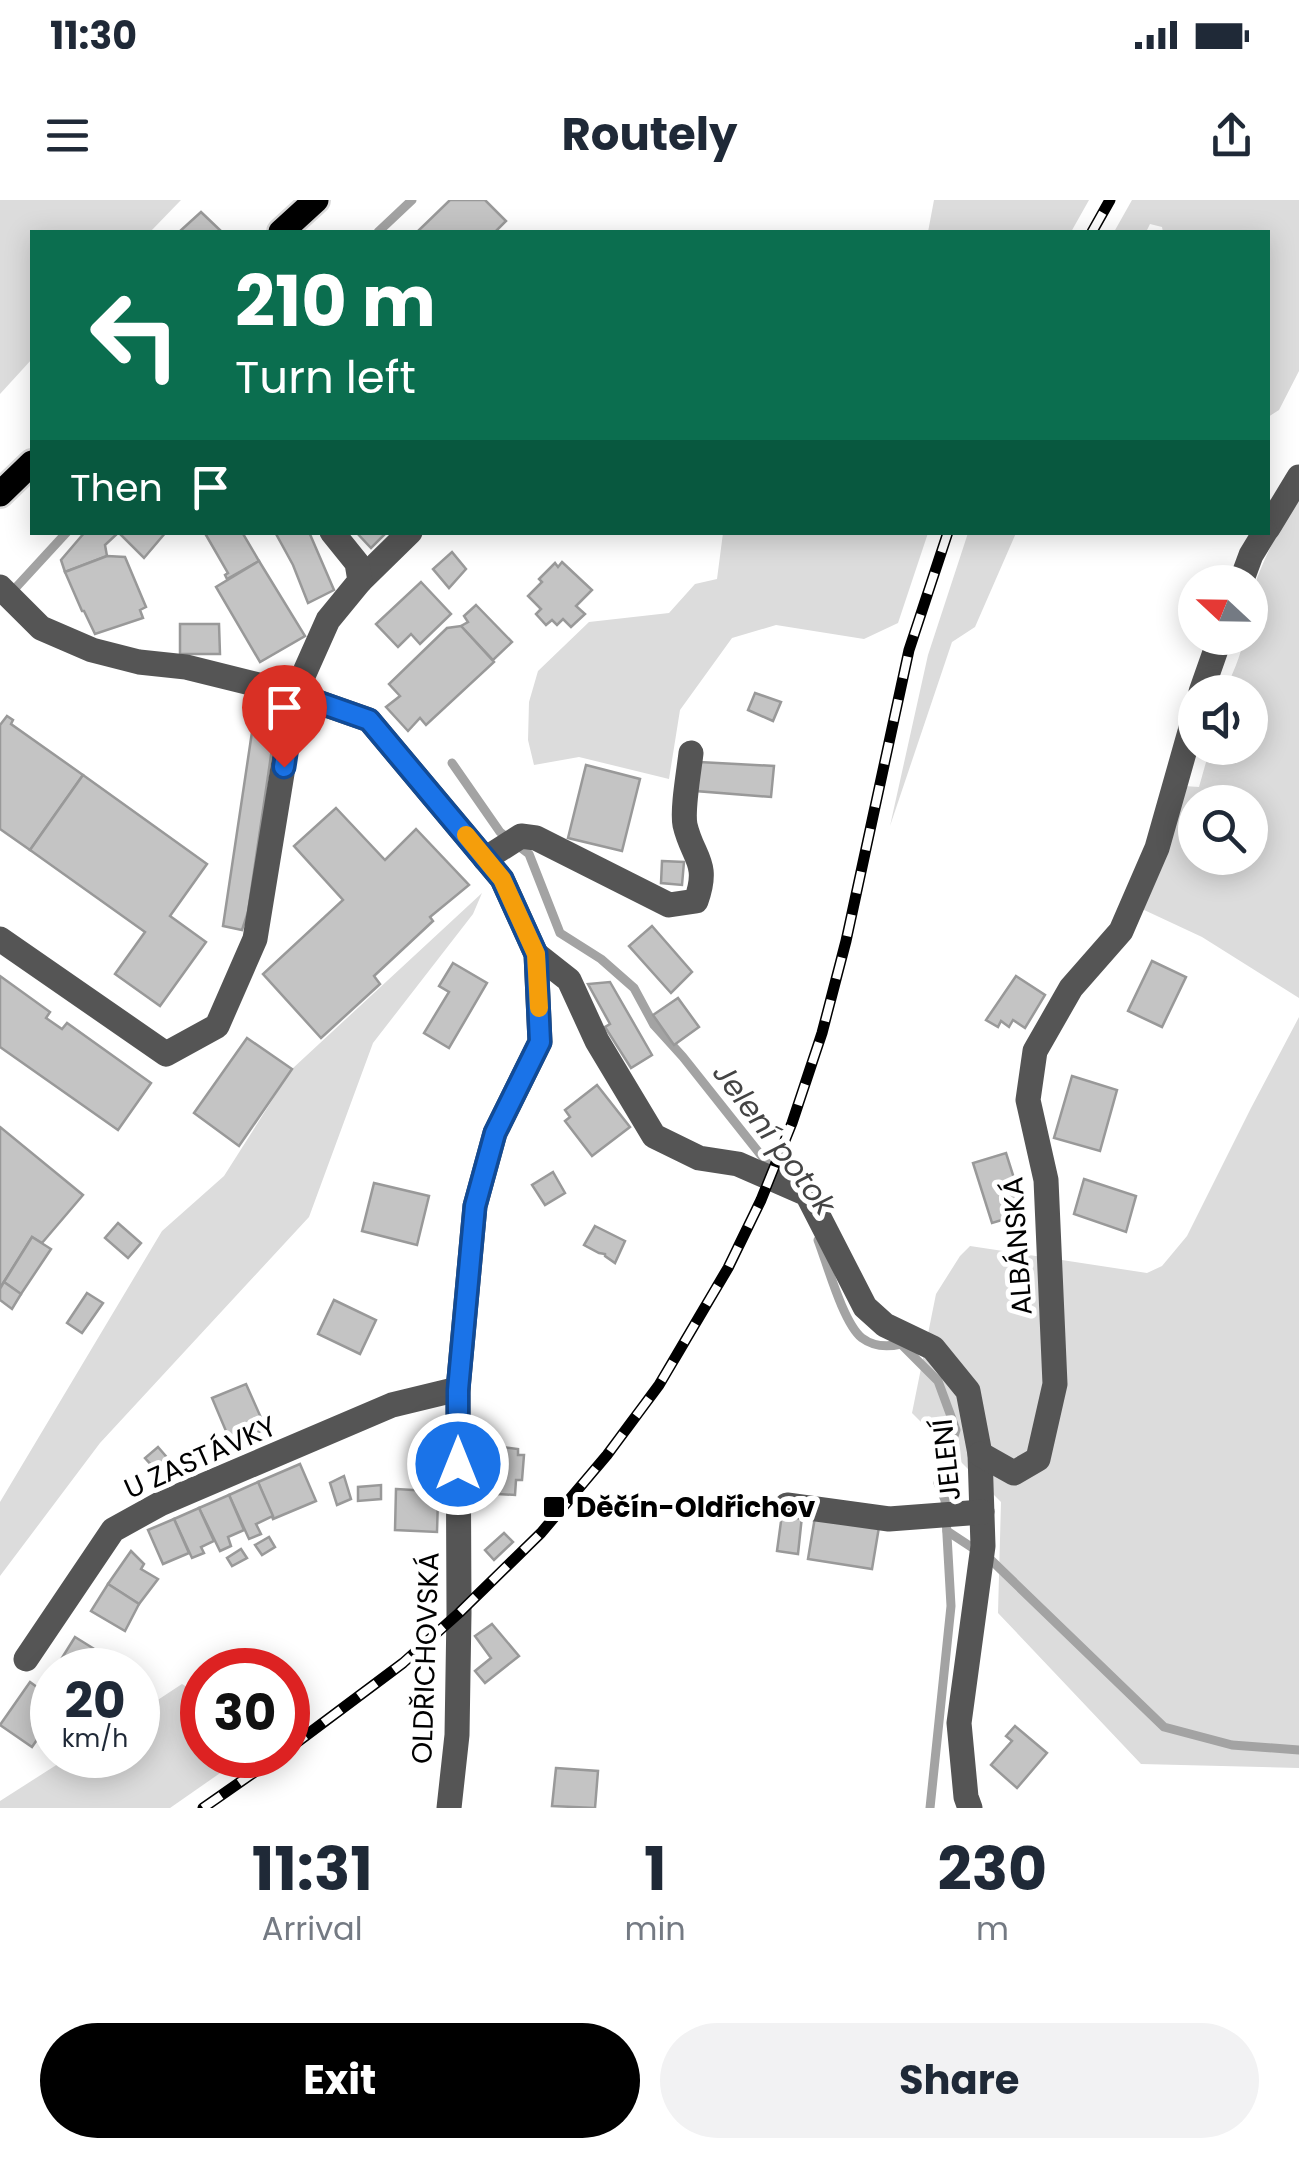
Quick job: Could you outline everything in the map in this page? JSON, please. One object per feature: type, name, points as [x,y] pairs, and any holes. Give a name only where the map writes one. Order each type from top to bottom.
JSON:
[{"type":"main road","points":[[283,230],[316,200]]},
{"type":"main road","points":[[0,494],[30,465]]},
{"type":"street","points":[[1270,524],[1299,478]]},
{"type":"street","points":[[334,535],[357,563],[360,581]]},
{"type":"street","points":[[0,939],[166,1054],[218,1026],[255,939],[295,694],[328,620],[360,581],[407,535]]},
{"type":"street","points":[[1247,565],[1263,535]]},
{"type":"street","name":"OLDŘICHOVSKÁ","points":[[8,595],[41,628],[92,650],[140,662],[186,667],[295,694],[369,720],[504,847],[502,879],[536,954],[540,1042],[495,1133],[475,1206],[458,1390],[458,1682],[449,1808]]},
{"type":"street","points":[[504,847],[536,838],[668,906],[696,901],[702,885],[701,864],[684,823],[691,753]]},
{"type":"street","name":"ALBÁNSKÁ","points":[[980,1454],[1014,1473],[1038,1459],[1055,1384],[1046,1180],[1028,1100],[1035,1051],[1071,988],[1121,931],[1157,848],[1181,765]]},
{"type":"street","name":"JELENÍ","points":[[536,954],[569,980],[597,1041],[654,1136],[699,1158],[738,1164],[807,1194],[865,1307],[885,1325],[934,1348],[968,1391],[980,1454],[957,1513],[984,1546],[959,1724],[970,1808]]},
{"type":"street","name":"U ZASTÁVKY","points":[[26,1659],[113,1530],[160,1504],[392,1405],[458,1390]]},
{"type":"street","points":[[787,1505],[889,1518],[957,1513]]},
{"type":"shaded area","points":[[0,200],[181,200],[152,230],[30,230],[30,361],[0,394]]},
{"type":"shaded area","points":[[934,200],[1089,200],[1072,230],[928,230]]},
{"type":"shaded area","points":[[1132,200],[1299,200],[1299,371],[1279,410],[1270,416],[1270,230],[1163,230],[1150,224],[1147,230],[1115,230]]},
{"type":"shaded area","points":[[1299,496],[1299,998],[1202,937],[1142,909],[1178,804],[1178,875],[1268,875],[1268,785],[1200,785],[1205,765],[1268,765],[1268,675],[1232,675],[1239,655],[1268,655],[1268,565],[1263,565]]},
{"type":"shaded area","points":[[723,535],[927,535],[898,623],[864,639],[776,625],[732,638],[680,710],[669,779],[579,757],[534,765],[528,740],[529,702],[538,671],[589,622],[669,613],[695,584],[717,579]]},
{"type":"shaded area","points":[[967,535],[1015,535],[975,627],[952,642],[890,826],[928,655]]},
{"type":"shaded area","points":[[482,893],[473,914],[373,1043],[309,1217],[100,1443],[0,1576],[0,1502],[162,1231],[224,1176],[292,1069]]},
{"type":"shaded area","points":[[1299,1017],[1299,1768],[1141,1764],[998,1613],[1001,1502],[912,1413],[936,1294],[970,1246],[1147,1273],[1162,1266],[1187,1236]]},
{"type":"shaded area","points":[[180,1685],[180,1778],[213,1778],[170,1808],[0,1808],[0,1801],[36,1778],[160,1778],[160,1698]]},
{"type":"building","points":[[450,200],[485,200],[506,221],[497,230],[419,230]]},
{"type":"building","points":[[201,212],[220,230],[181,230]]},
{"type":"building","points":[[82,535],[116,535],[105,545],[107,556],[65,572],[61,560]]},
{"type":"building","points":[[121,535],[163,535],[144,558]]},
{"type":"building","points":[[206,535],[244,535],[259,561],[227,579],[228,573]]},
{"type":"building","points":[[277,535],[310,535],[334,590],[308,603]]},
{"type":"building","points":[[359,535],[384,535],[371,548]]},
{"type":"building","points":[[452,552],[466,569],[449,588],[433,569]]},
{"type":"building","points":[[107,556],[125,557],[146,607],[140,610],[143,618],[95,634],[65,572]]},
{"type":"building","points":[[259,561],[305,636],[260,662],[216,587]]},
{"type":"building","points":[[562,562],[592,590],[576,606],[585,614],[571,627],[563,619],[557,625],[552,620],[546,625],[536,614],[541,609],[528,596],[555,563],[558,567]]},
{"type":"building","points":[[421,582],[451,614],[420,644],[411,634],[398,647],[376,624]]},
{"type":"building","points":[[476,605],[512,642],[493,660],[461,626],[468,622],[464,616]]},
{"type":"building","points":[[180,624],[219,624],[220,654],[180,654]]},
{"type":"building","points":[[461,626],[494,662],[426,725],[420,718],[408,731],[386,707],[400,696],[389,684],[447,628]]},
{"type":"building","points":[[755,693],[781,702],[773,721],[748,710]]},
{"type":"building","points":[[7,716],[13,720],[11,724],[83,775],[30,850],[0,829],[0,725]]},
{"type":"building","points":[[252,732],[274,735],[248,912],[242,930],[223,926]]},
{"type":"building","points":[[699,762],[774,766],[771,797],[696,791]]},
{"type":"building","points":[[586,765],[640,779],[622,851],[568,838]]},
{"type":"building","points":[[83,775],[207,864],[170,916],[206,942],[160,1006],[115,974],[145,932],[30,850]]},
{"type":"building","points":[[336,808],[385,860],[416,829],[469,885],[430,917],[433,921],[374,976],[380,984],[321,1038],[263,974],[343,900],[294,846]]},
{"type":"building","points":[[662,861],[684,862],[682,885],[661,883]]},
{"type":"building","points":[[652,926],[692,972],[671,993],[629,946]]},
{"type":"building","points":[[1152,961],[1186,977],[1162,1027],[1128,1011]]},
{"type":"building","points":[[453,963],[487,983],[449,1048],[424,1033],[449,992],[439,986]]},
{"type":"building","points":[[0,976],[50,1012],[46,1018],[62,1029],[67,1023],[151,1083],[118,1130],[0,1047]]},
{"type":"building","points":[[1016,976],[1045,995],[1025,1028],[1013,1020],[1009,1027],[1001,1021],[998,1027],[986,1020]]},
{"type":"building","points":[[610,982],[652,1055],[631,1068],[605,1027],[610,1024],[588,984]]},
{"type":"building","points":[[678,998],[699,1027],[674,1045],[653,1015]]},
{"type":"building","points":[[247,1038],[292,1069],[239,1146],[194,1113]]},
{"type":"building","points":[[1072,1076],[1117,1090],[1100,1151],[1054,1138]]},
{"type":"building","points":[[597,1085],[630,1127],[592,1156],[565,1121],[570,1117],[565,1110]]},
{"type":"building","points":[[0,1127],[83,1195],[42,1243],[32,1237],[0,1288]]},
{"type":"building","points":[[1006,1153],[1025,1213],[992,1223],[973,1163]]},
{"type":"building","points":[[553,1172],[565,1193],[545,1205],[532,1185]]},
{"type":"building","points":[[1084,1179],[1136,1196],[1126,1232],[1074,1214]]},
{"type":"building","points":[[374,1183],[429,1196],[417,1245],[362,1231]]},
{"type":"building","points":[[118,1223],[141,1243],[128,1258],[105,1238]]},
{"type":"building","points":[[595,1226],[625,1241],[615,1263],[584,1245]]},
{"type":"building","points":[[32,1237],[51,1249],[21,1294],[4,1282]]},
{"type":"building","points":[[4,1282],[21,1294],[12,1309],[0,1300]]},
{"type":"building","points":[[87,1293],[103,1303],[82,1333],[67,1323]]},
{"type":"building","points":[[334,1300],[376,1320],[360,1354],[318,1334]]},
{"type":"building","points":[[246,1384],[266,1429],[231,1443],[212,1398]]},
{"type":"building","points":[[483,1445],[518,1449],[518,1455],[524,1455],[522,1480],[516,1480],[515,1495],[480,1493]]},
{"type":"building","points":[[158,1447],[176,1468],[164,1479],[145,1458]]},
{"type":"building","points":[[300,1464],[316,1501],[273,1519],[258,1482]]},
{"type":"building","points":[[344,1476],[351,1499],[337,1505],[330,1483]]},
{"type":"building","points":[[258,1482],[273,1516],[256,1524],[261,1534],[249,1539],[229,1495]]},
{"type":"building","points":[[381,1485],[381,1499],[358,1501],[358,1487]]},
{"type":"building","points":[[396,1489],[430,1491],[430,1498],[438,1498],[437,1532],[395,1530]]},
{"type":"building","points":[[229,1495],[244,1530],[228,1537],[231,1546],[220,1551],[199,1508]]},
{"type":"building","points":[[199,1508],[214,1541],[201,1547],[204,1553],[192,1558],[174,1519]]},
{"type":"building","points":[[782,1514],[802,1516],[798,1554],[777,1551]]},
{"type":"building","points":[[815,1517],[879,1527],[872,1569],[808,1559]]},
{"type":"building","points":[[174,1519],[189,1553],[163,1564],[148,1530]]},
{"type":"building","points":[[504,1533],[513,1542],[494,1560],[485,1550]]},
{"type":"building","points":[[269,1537],[275,1547],[262,1555],[255,1545]]},
{"type":"building","points":[[241,1549],[247,1558],[232,1566],[227,1558]]},
{"type":"building","points":[[131,1551],[144,1564],[141,1569],[158,1579],[139,1604],[108,1584]]},
{"type":"building","points":[[108,1584],[139,1604],[125,1631],[91,1611]]},
{"type":"building","points":[[492,1624],[519,1656],[485,1683],[475,1671],[491,1658],[475,1636]]},
{"type":"building","points":[[75,1637],[93,1648],[68,1648]]},
{"type":"building","points":[[30,1682],[30,1746],[0,1725]]},
{"type":"building","points":[[1015,1726],[1047,1753],[1017,1788],[991,1765],[1012,1741],[1006,1736]]},
{"type":"building","points":[[556,1768],[598,1771],[595,1808],[552,1806]]},
{"type":"waterway","points":[[380,230],[412,200]]},
{"type":"waterway","points":[[9,595],[64,535]]},
{"type":"waterway","name":"Jelení potok","points":[[452,763],[500,832],[529,854],[560,933],[601,959],[634,988],[654,1025],[772,1169]]},
{"type":"waterway","name":"Jelení potok","points":[[818,1240],[855,1330],[876,1345],[901,1344],[938,1381],[956,1430],[938,1483],[945,1500],[951,1606],[930,1808]]},
{"type":"waterway","points":[[947,1531],[991,1560],[1164,1727],[1232,1745],[1299,1750]]},
{"type":"railway","points":[[1093,230],[1110,200]]},
{"type":"railway","points":[[310,1733],[403,1663],[541,1533],[659,1385],[728,1268],[792,1123],[822,1033],[846,941],[909,650],[947,535]]},
{"type":"railway","points":[[203,1808],[246,1778]]},
{"type":"slow traffic","points":[[466,835],[502,879],[536,954],[539,1008]]},
{"type":"place","name":"Děčín-Oldřichov","points":[[554,1507]]},
{"type":"route","points":[[284,767],[295,694],[369,720],[502,879],[536,954],[540,1042],[495,1133],[475,1206],[458,1390],[458,1464]]}]
